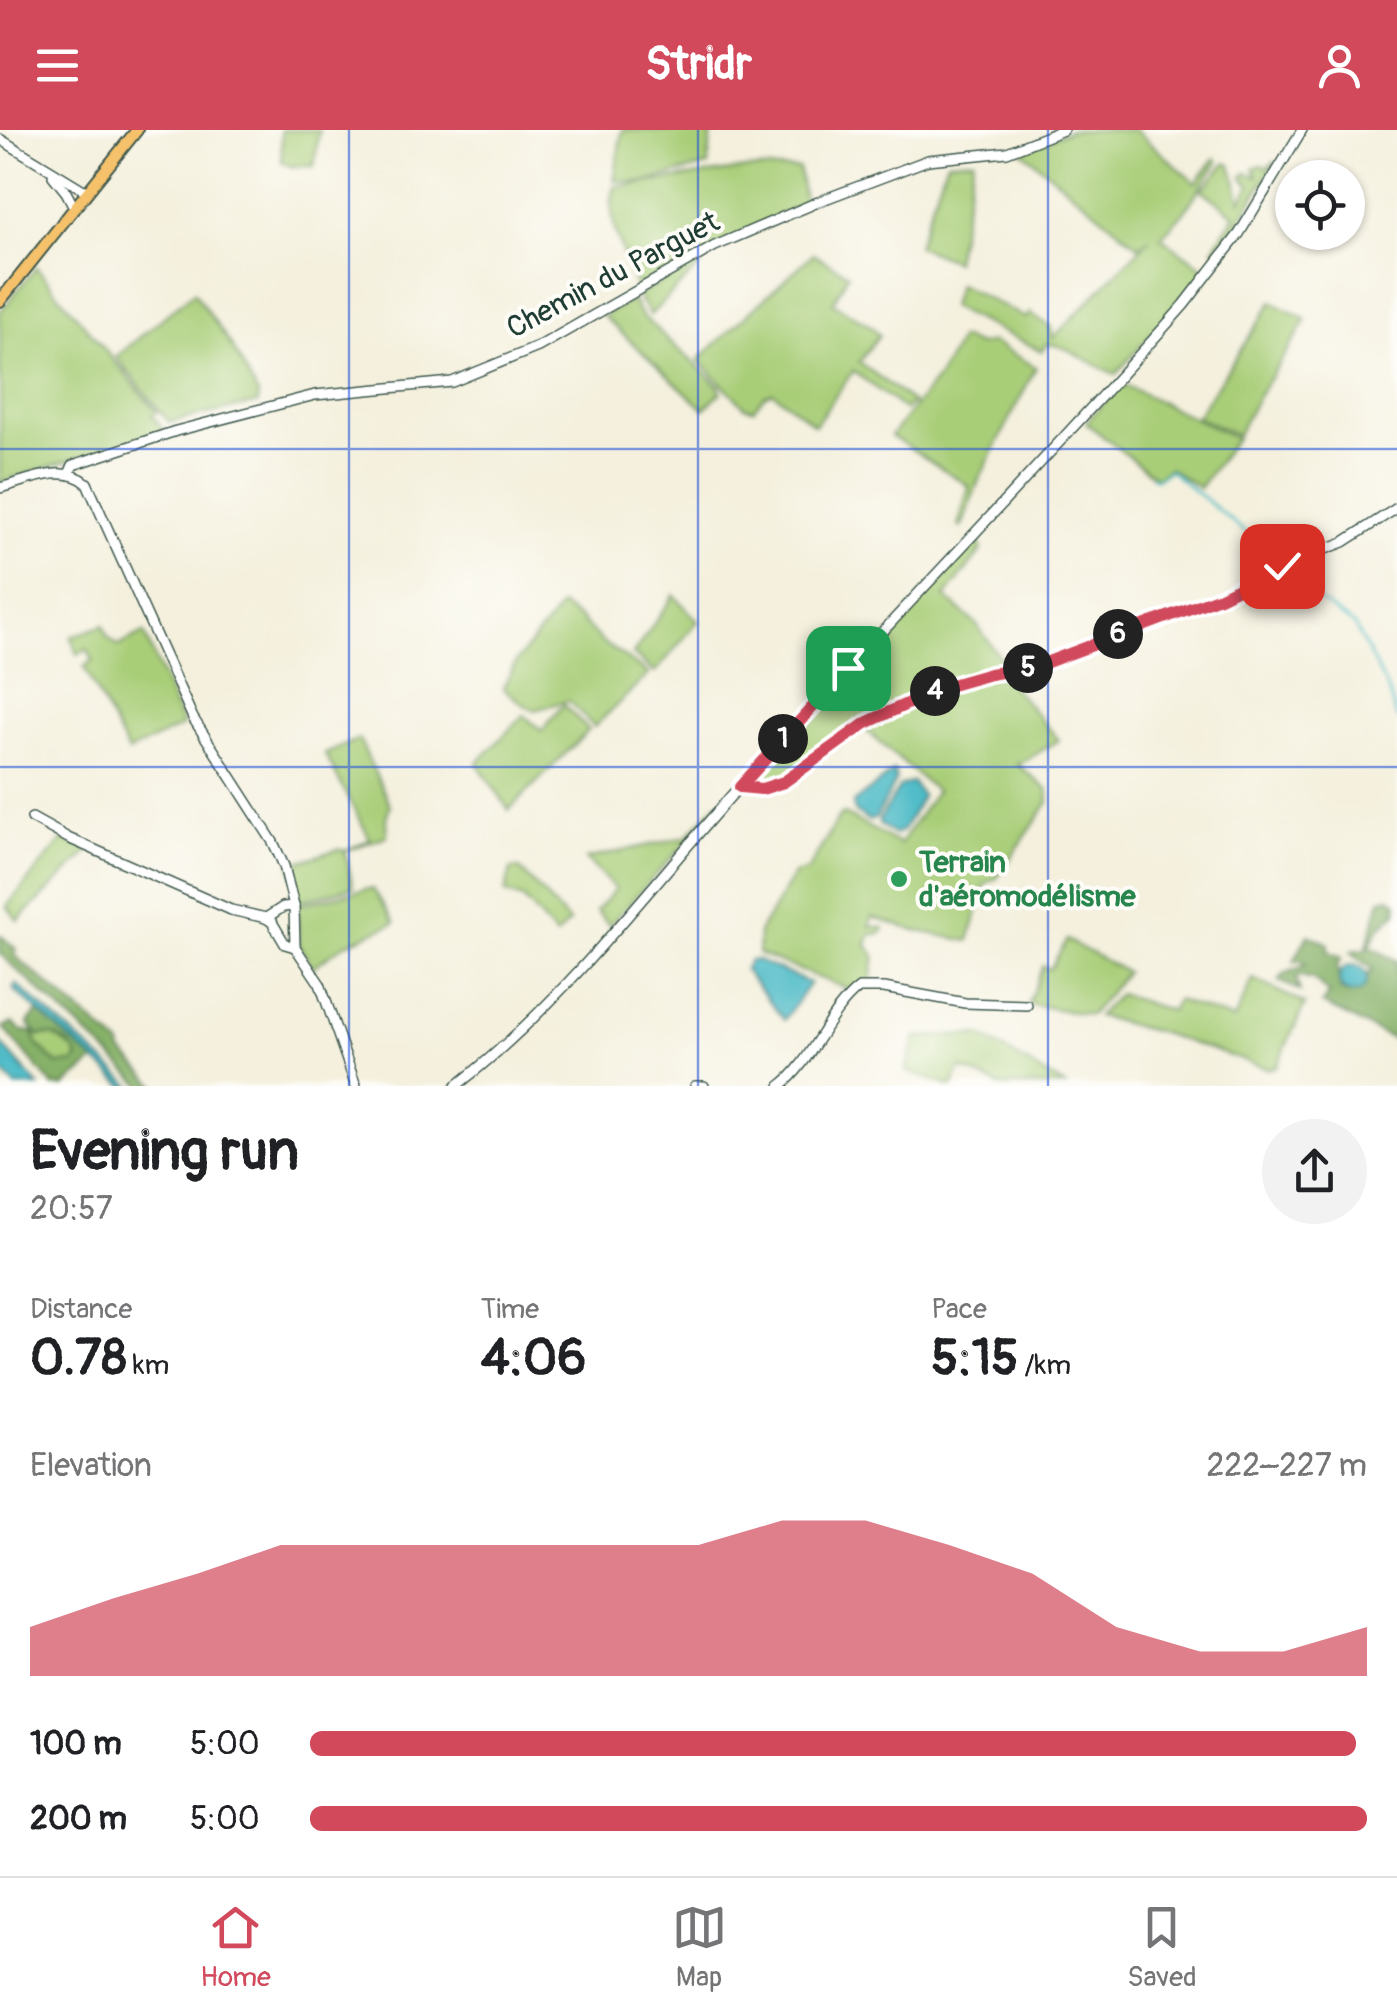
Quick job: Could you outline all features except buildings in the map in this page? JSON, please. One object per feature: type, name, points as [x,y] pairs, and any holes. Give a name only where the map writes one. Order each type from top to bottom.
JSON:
[{"type":"main road","points":[[0,301],[138,130]]},
{"type":"street","name":"Chemin du Parguet","points":[[0,488],[41,476],[70,474],[73,465],[176,431],[315,395],[452,382],[538,347],[716,246],[814,204],[928,160],[1007,152],[1063,130]]},
{"type":"street","points":[[456,1086],[507,1044],[627,917],[740,787],[1184,305],[1239,234],[1302,130]]},
{"type":"street","points":[[0,139],[87,192]]},
{"type":"street","points":[[36,161],[66,192],[74,207]]},
{"type":"street","points":[[70,474],[86,483],[92,493],[193,718],[273,842],[291,886],[295,947],[320,984],[356,1086]]},
{"type":"street","points":[[740,787],[762,789],[784,782],[847,734],[925,695],[964,680],[1037,666],[1220,597],[1282,566],[1344,542],[1397,508]]},
{"type":"street","points":[[32,818],[216,904],[266,918],[286,944],[295,947]]},
{"type":"street","points":[[266,918],[283,907],[294,906]]},
{"type":"street","points":[[780,1086],[798,1070],[809,1048],[860,988],[884,988],[965,1003],[1026,1005]]},
{"type":"street","points":[[696,1086],[704,1086]]},
{"type":"green space","points":[[281,130],[319,130],[314,166],[282,162]]},
{"type":"green space","points":[[622,130],[712,130],[708,166],[643,182],[614,181]]},
{"type":"green space","points":[[1070,130],[1135,130],[1196,183],[1215,158],[1218,162],[1184,212],[1161,237],[1208,271],[1116,374],[1056,345],[1047,344],[1042,351],[950,307],[958,284],[1026,318],[1030,313],[1051,327],[1053,338],[1150,238],[1138,246],[1022,151]]},
{"type":"green space","points":[[974,159],[955,261],[917,246],[947,161]]},
{"type":"green space","points":[[1275,162],[1220,253],[1213,249],[1235,215],[1202,190],[1226,163],[1231,165],[1241,201],[1250,186],[1242,177],[1246,173],[1257,177],[1254,168],[1267,168]]},
{"type":"green space","points":[[746,169],[799,169],[804,200],[801,206],[637,289],[614,225],[615,187]]},
{"type":"green space","points":[[717,249],[650,315],[637,296]]},
{"type":"green space","points":[[813,254],[848,274],[833,303],[879,335],[859,362],[913,403],[905,410],[853,371],[815,425],[773,392],[753,409],[745,407],[698,360]]},
{"type":"green space","points":[[36,267],[157,412],[152,415],[164,431],[0,482],[0,312]]},
{"type":"green space","points":[[194,292],[233,348],[258,395],[258,403],[169,422],[116,357]]},
{"type":"green space","points":[[632,300],[641,315],[719,386],[721,392],[704,409],[603,316]]},
{"type":"green space","points":[[1272,302],[1307,320],[1237,435],[1196,417]]},
{"type":"green space","points":[[960,338],[979,345],[991,342],[1036,367],[978,482],[962,527],[958,526],[969,486],[891,436],[938,377]]},
{"type":"green space","points":[[1120,383],[1236,438],[1199,488],[1169,468],[1156,478],[1086,423]]},
{"type":"green space","points":[[977,538],[982,550],[945,597],[977,625],[1007,667],[916,696],[781,780],[768,780],[766,771]]},
{"type":"green space","points":[[674,595],[698,621],[655,673],[633,654]]},
{"type":"green space","points":[[561,606],[602,642],[649,674],[594,727],[569,701],[534,710],[503,688],[516,662]]},
{"type":"green space","points":[[103,625],[107,636],[118,646],[144,633],[183,726],[128,752],[84,667],[93,660],[87,649],[78,655],[71,637]]},
{"type":"green space","points":[[996,676],[1010,684],[1059,740],[1016,763],[1048,790],[1049,802],[997,878],[985,884],[969,941],[872,917],[870,926],[884,928],[882,933],[870,935],[867,945],[875,955],[871,983],[848,989],[758,954],[759,932],[794,874],[808,870],[839,817],[844,814],[900,844],[936,791],[862,727],[939,691]]},
{"type":"green space","points":[[563,705],[589,730],[509,810],[477,763],[524,715],[542,731]]},
{"type":"green space","points":[[359,739],[390,805],[387,836],[345,851],[370,839],[325,754]]},
{"type":"green space","points":[[718,803],[722,804],[609,925],[596,911],[615,889],[586,859],[686,837]]},
{"type":"green space","points":[[63,839],[90,850],[18,921],[7,906]]},
{"type":"green space","points":[[339,849],[345,851],[353,887],[300,901],[291,864]]},
{"type":"green space","points":[[511,869],[520,869],[569,922],[556,936],[523,899],[505,893]]},
{"type":"green space","points":[[373,889],[395,923],[345,944],[313,967],[299,945],[297,905]]},
{"type":"green space","points":[[1390,897],[1397,902],[1397,912],[1378,930],[1370,946],[1397,961],[1397,1041],[1322,1004],[1329,994],[1314,979],[1296,978],[1300,991],[1279,981],[1284,974],[1306,965],[1294,961],[1308,934],[1329,944],[1328,951],[1342,958],[1337,966],[1341,990],[1350,994],[1360,992],[1373,970],[1351,952],[1366,950],[1381,899]]},
{"type":"green space","points":[[0,935],[16,949],[15,956],[121,1046],[122,1052],[157,1086],[143,1086],[0,954]]},
{"type":"green space","points":[[1067,940],[1126,972],[1090,1015],[1028,1004],[1043,966],[1050,969]]},
{"type":"green space","points":[[1253,979],[1305,1004],[1277,1066],[1269,1069],[1097,1016],[1119,994],[1171,1011],[1177,1000],[1234,1020]]},
{"type":"green space","points":[[38,1011],[95,1061],[65,1086],[53,1086],[3,1027],[13,1023],[21,1031],[33,1032],[37,1045],[57,1064],[74,1063],[78,1057],[67,1043],[57,1037],[39,1036],[28,1023]]},
{"type":"green space","points":[[33,1029],[39,1036],[54,1035],[77,1052],[74,1063],[57,1064],[37,1044]]},
{"type":"green space","points":[[980,1035],[1065,1086],[1000,1086],[961,1068],[953,1086],[949,1086],[906,1071],[916,1037]]},
{"type":"water","points":[[894,771],[896,780],[876,818],[869,821],[854,811],[853,803]]},
{"type":"water","points":[[912,782],[922,796],[903,830],[895,835],[879,820],[900,786]]},
{"type":"water","points":[[756,960],[810,983],[784,1020],[744,970],[749,961]]},
{"type":"water","points":[[1353,965],[1363,969],[1367,979],[1363,989],[1353,993],[1343,989],[1339,979],[1343,969]]},
{"type":"water","points":[[16,984],[132,1086],[124,1086],[13,989]]},
{"type":"water","points":[[0,1042],[39,1086],[15,1086],[0,1069]]},
{"type":"waterway","points":[[1151,476],[1156,479],[1169,470],[1260,544],[1274,565]]},
{"type":"waterway","points":[[1279,573],[1354,625],[1389,692],[1397,719]]},
{"type":"place","name":"Terrain d'aéromodélisme","points":[[899,879]]},
{"type":"route","points":[[848,668],[740,787],[762,789],[784,782],[847,734],[941,688],[1037,666],[1220,597],[1282,566]]}]
